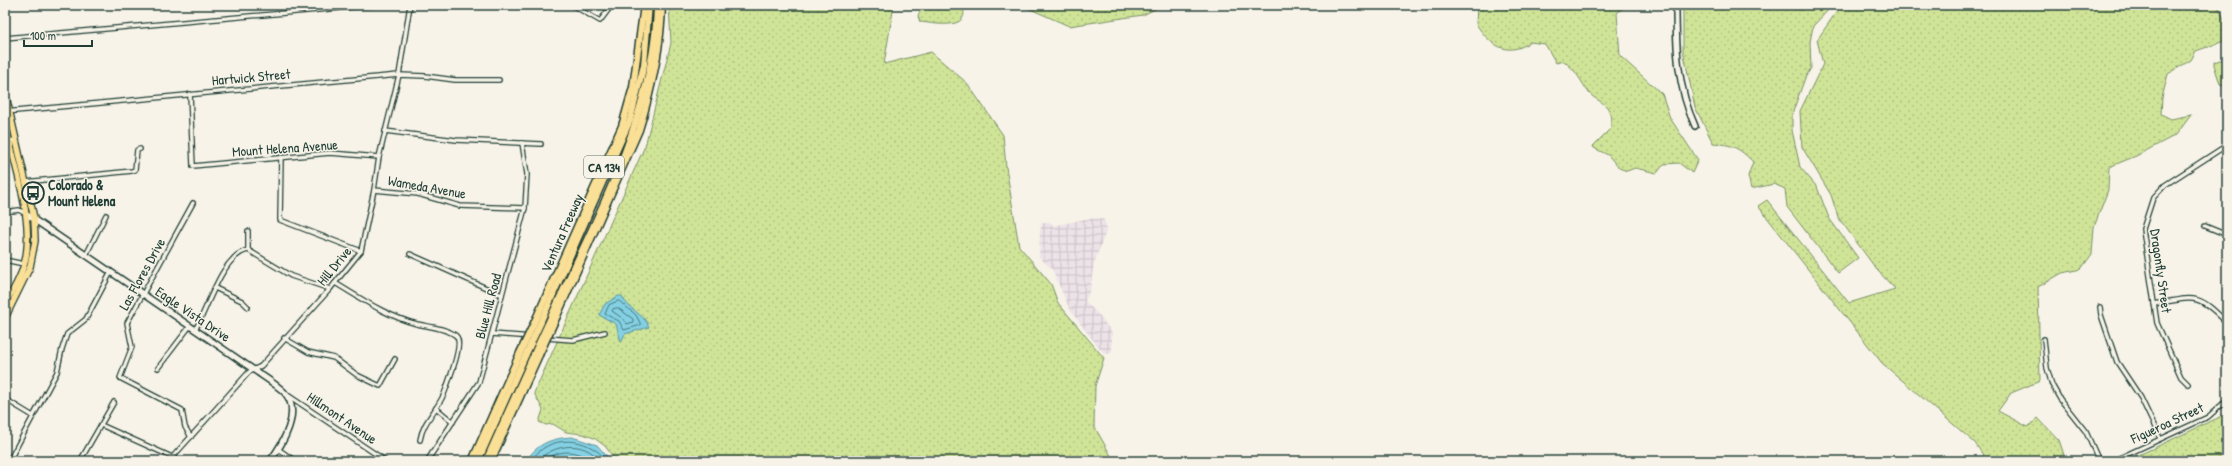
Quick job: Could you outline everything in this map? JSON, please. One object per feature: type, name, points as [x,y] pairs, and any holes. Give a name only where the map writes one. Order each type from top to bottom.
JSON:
[{"type":"highway","name":"Ventura Freeway","points":[[472,461],[487,434],[502,392],[523,354],[538,322],[622,126],[634,87],[644,5]]},
{"type":"highway","points":[[538,322],[630,120],[644,65],[649,5]]},
{"type":"highway","points":[[555,316],[633,132],[646,86],[652,55],[657,5]]},
{"type":"highway","name":"CA 134","points":[[491,461],[520,392],[639,130],[648,102],[658,54],[662,5]]},
{"type":"highway","points":[[478,461],[487,434],[509,392],[523,354]]},
{"type":"highway","points":[[486,461],[504,428]]},
{"type":"main road","points":[[5,92],[7,112],[16,140],[34,220],[35,241],[30,267],[5,318]]},
{"type":"main road","points":[[5,123],[7,142],[26,214],[28,240],[24,264],[18,280],[5,303]]},
{"type":"street","points":[[5,38],[374,5]]},
{"type":"street","name":"Hill Drive","points":[[169,461],[249,372],[261,366],[284,338],[330,289],[360,252],[374,190],[379,157],[399,75],[410,5]]},
{"type":"street","points":[[572,5],[592,15],[600,21],[612,5]]},
{"type":"street","points":[[1676,5],[1676,53],[1680,79],[1688,111],[1695,126]]},
{"type":"street","name":"Hartwick Street","points":[[7,112],[399,75],[425,76],[455,80],[499,80]]},
{"type":"street","name":"Mount Helena Avenue","points":[[190,94],[193,166],[330,153],[379,157]]},
{"type":"street","points":[[385,131],[456,140],[541,144]]},
{"type":"street","points":[[7,142],[16,140]]},
{"type":"street","name":"Blue Hill Road","points":[[427,461],[479,382],[525,208],[527,174],[522,143]]},
{"type":"street","name":"Dragonfly Street","points":[[2188,384],[2181,377],[2160,331],[2154,304],[2143,232],[2146,214],[2153,198],[2165,185],[2227,145]]},
{"type":"street","points":[[18,183],[132,171],[135,170],[137,150],[140,149]]},
{"type":"street","points":[[281,157],[280,220],[360,252]]},
{"type":"street","name":"Wameda Avenue","points":[[374,190],[418,194],[460,206],[525,208]]},
{"type":"street","name":"Las Flores Drive","points":[[191,437],[185,427],[182,410],[120,378],[132,347],[127,323],[193,203]]},
{"type":"street","points":[[5,212],[19,210],[26,214]]},
{"type":"street","name":"Eagle Vista Drive","points":[[26,214],[286,393]]},
{"type":"street","points":[[86,255],[106,215]]},
{"type":"street","points":[[2205,226],[2227,235]]},
{"type":"street","points":[[248,231],[248,250]]},
{"type":"street","points":[[195,330],[204,316],[215,288],[234,256],[240,251],[248,250],[291,276],[330,289]]},
{"type":"street","points":[[410,254],[502,295]]},
{"type":"street","points":[[5,260],[24,264]]},
{"type":"street","points":[[9,461],[57,372],[67,334],[86,319],[111,272]]},
{"type":"street","points":[[335,283],[389,315],[440,329],[454,334],[457,337],[459,347],[445,393],[423,426],[420,440]]},
{"type":"street","points":[[215,288],[242,301],[248,308]]},
{"type":"street","points":[[2154,304],[2188,298],[2200,300],[2209,305],[2227,323]]},
{"type":"street","points":[[2100,307],[2101,315],[2117,362],[2141,398],[2160,438]]},
{"type":"street","points":[[158,368],[190,326]]},
{"type":"street","points":[[492,334],[573,340],[605,332]]},
{"type":"street","points":[[284,338],[308,352],[334,358],[357,375],[380,386],[395,359]]},
{"type":"street","points":[[2044,339],[2052,385],[2060,399],[2083,428],[2099,461]]},
{"type":"street","points":[[270,461],[288,433],[291,417],[286,393]]},
{"type":"street","name":"Hillmont Avenue","points":[[286,393],[386,461]]},
{"type":"street","points":[[5,399],[33,416]]},
{"type":"street","name":"Figueroa Street","points":[[2113,461],[2208,417],[2227,400]]},
{"type":"street","points":[[80,461],[114,402]]},
{"type":"street","points":[[436,408],[453,422]]},
{"type":"street","points":[[101,425],[172,457]]},
{"type":"street","points":[[278,449],[295,461]]},
{"type":"shaded area","points":[[1100,218],[1104,220],[1107,229],[1094,263],[1090,290],[1085,301],[1100,316],[1112,333],[1112,352],[1109,354],[1103,352],[1070,310],[1052,269],[1039,257],[1040,231],[1042,223],[1050,222],[1053,226],[1085,219]]},
{"type":"green space","points":[[669,5],[894,5],[884,64],[931,52],[967,83],[1003,135],[1006,167],[1019,246],[1051,284],[1058,303],[1104,358],[1095,386],[1094,426],[1114,461],[616,461],[605,446],[594,438],[583,434],[566,432],[553,424],[546,425],[539,422],[543,410],[534,393],[645,146],[671,43]]},
{"type":"green space","points":[[923,5],[962,5],[964,14],[962,19],[957,23],[941,24],[920,22],[918,16]]},
{"type":"green space","points":[[1021,5],[1163,5],[1143,15],[1069,26]]},
{"type":"green space","points":[[1477,5],[1626,5],[1617,13],[1620,56],[1662,94],[1670,118],[1698,160],[1692,173],[1679,163],[1664,164],[1657,173],[1635,168],[1627,171],[1619,168],[1608,155],[1594,148],[1593,146],[1611,128],[1610,114],[1607,107],[1589,93],[1568,64],[1563,61],[1556,63],[1545,44],[1530,42],[1522,47],[1506,49],[1493,43],[1476,24]]},
{"type":"green space","points":[[1683,5],[1792,5],[1794,9],[1802,10],[1810,5],[1833,5],[1813,26],[1810,42],[1811,68],[1805,78],[1792,114],[1792,130],[1800,167],[1817,187],[1829,218],[1858,258],[1838,273],[1787,207],[1785,189],[1774,184],[1751,189],[1748,176],[1753,162],[1735,148],[1713,143],[1695,107],[1683,50]]},
{"type":"green space","points":[[1841,5],[2218,5],[2227,27],[2227,40],[2196,51],[2191,60],[2168,74],[2162,98],[2161,114],[2171,119],[2191,115],[2176,135],[2136,156],[2109,167],[2108,190],[2094,227],[2092,254],[2081,269],[2062,273],[2038,287],[2040,381],[2011,393],[1998,411],[2028,427],[2038,418],[2059,440],[2066,461],[1987,461],[1975,443],[1882,363],[1758,206],[1767,200],[1849,303],[1895,289],[1877,270],[1838,217],[1831,195],[1802,147],[1800,111],[1823,64],[1817,40]]},
{"type":"green space","points":[[2227,58],[2227,84],[2223,85],[2220,84],[2214,62]]},
{"type":"green space","points":[[2227,410],[2227,461],[2126,461],[2222,416]]},
{"type":"water","points":[[618,296],[622,296],[628,305],[644,318],[649,327],[625,334],[621,342],[616,324],[599,315],[605,304]]},
{"type":"water","points":[[572,437],[597,445],[611,461],[526,461],[540,446],[552,440]]},
{"type":"place","name":"Colorado & Mount Helena","points":[[33,193]]}]
